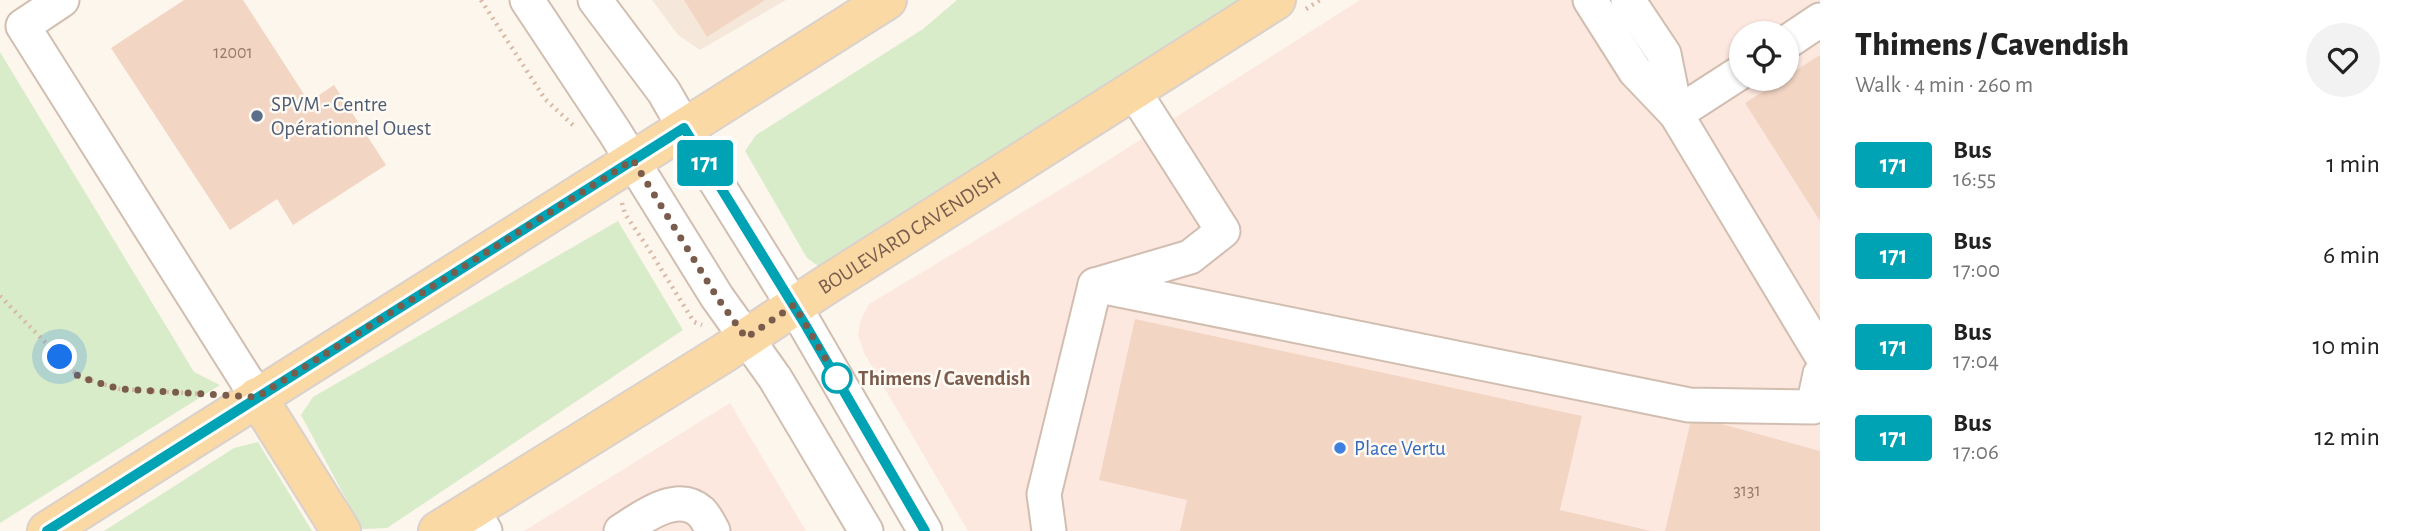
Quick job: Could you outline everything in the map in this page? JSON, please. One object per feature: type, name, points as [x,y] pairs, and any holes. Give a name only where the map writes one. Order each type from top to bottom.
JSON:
[{"type":"main road","points":[[47,531],[887,0]]},
{"type":"main road","name":"BOULEVARD CAVENDISH","points":[[438,531],[478,520],[794,305],[1276,0]]},
{"type":"main road","points":[[257,397],[341,531]]},
{"type":"street","points":[[62,0],[23,26],[257,397]]},
{"type":"street","points":[[527,0],[633,160],[717,297],[775,378],[866,531]]},
{"type":"street","points":[[595,0],[657,81],[794,305],[925,531]]},
{"type":"street","points":[[1590,0],[1634,71],[1676,114],[1820,353]]},
{"type":"street","points":[[1628,0],[1664,54],[1676,114]]},
{"type":"street","points":[[1799,34],[1820,20]]},
{"type":"street","points":[[1676,114],[1729,80]]},
{"type":"street","points":[[1095,285],[1190,257],[1223,231],[1133,90]]},
{"type":"street","points":[[1095,285],[1689,405],[1813,407],[1820,374]]},
{"type":"street","points":[[1049,531],[1044,494],[1095,285]]},
{"type":"street","points":[[621,531],[657,508],[684,504],[701,512],[713,531]]},
{"type":"path","points":[[481,0],[545,99],[560,116],[578,130]]},
{"type":"path","points":[[623,199],[622,209],[648,247],[665,279],[694,323],[703,325]]},
{"type":"path","points":[[0,296],[79,377],[120,389],[257,397]]},
{"type":"shaded area","points":[[652,0],[786,0],[700,50],[678,35]]},
{"type":"shaded area","points":[[1360,0],[1820,0],[1820,531],[968,531],[864,353],[858,335],[861,319],[869,304],[1096,168]]},
{"type":"shaded area","points":[[730,403],[806,531],[524,531]]},
{"type":"green space","points":[[957,0],[1241,0],[821,268],[807,258],[745,151],[756,135],[923,29]]},
{"type":"green space","points":[[0,52],[194,372],[220,385],[0,523]]},
{"type":"green space","points":[[618,221],[683,330],[387,528],[362,529],[301,415],[313,397]]},
{"type":"green space","points":[[258,442],[312,531],[104,531],[234,448]]},
{"type":"building","points":[[184,0],[243,0],[309,102],[334,85],[386,165],[293,225],[277,199],[230,230],[111,48]]},
{"type":"building","points":[[684,0],[765,0],[707,37]]},
{"type":"building","points":[[1820,55],[1820,221],[1745,103],[1764,91],[1799,91],[1799,68]]},
{"type":"building","name":"Place Vertu","points":[[1135,319],[1582,416],[1560,510],[1651,531],[1180,531],[1187,500],[1099,480]]},
{"type":"building","points":[[1692,416],[1820,451],[1820,531],[1665,531]]},
{"type":"bus line","name":"171","points":[[47,531],[684,128],[806,326],[925,531]]},
{"type":"place","name":"SPVM - Centre Opérationnel Ouest","points":[[257,116]]},
{"type":"place","name":"Thimens / Cavendish","points":[[837,378]]},
{"type":"place","name":"Place Vertu","points":[[1340,448]]},
{"type":"route","points":[[60,357],[79,377],[120,389],[257,397],[633,160],[717,297],[746,338],[794,305],[837,378]]}]
